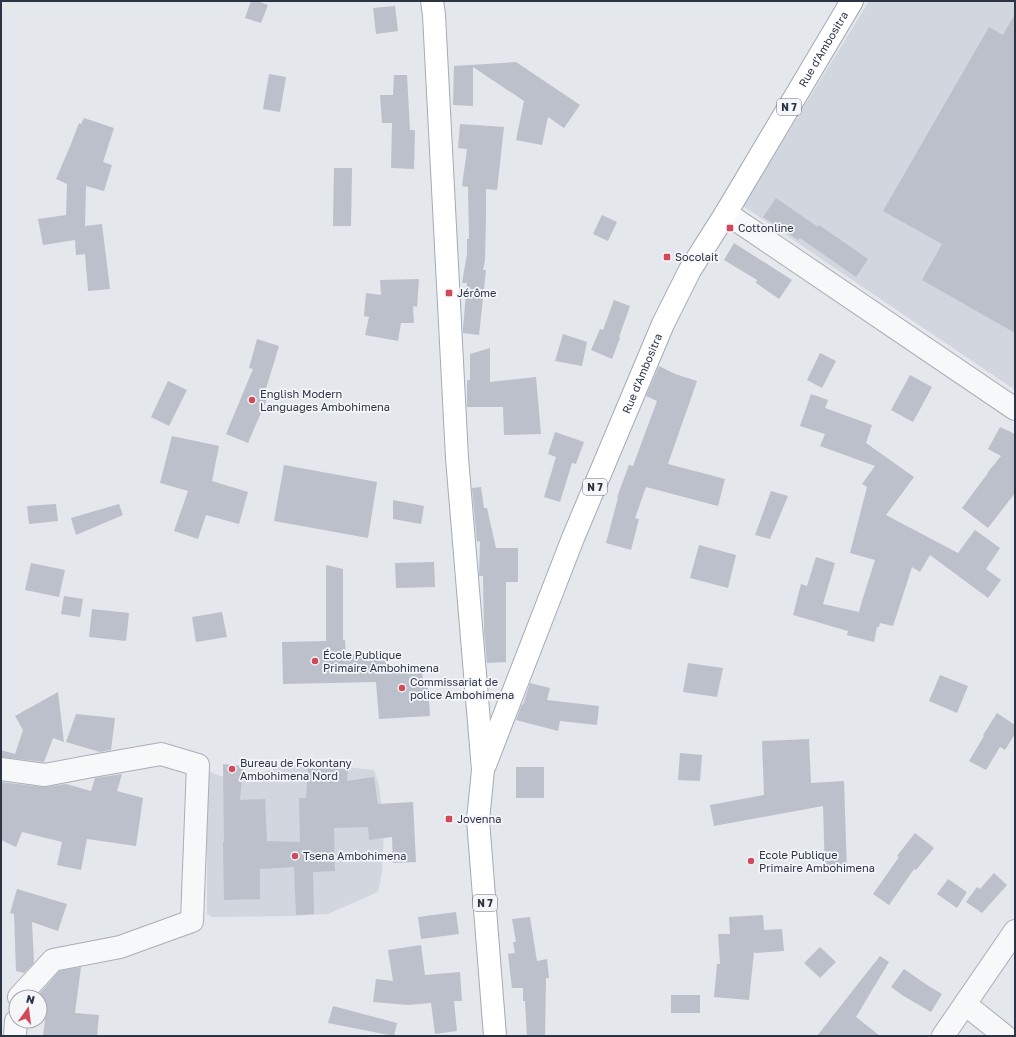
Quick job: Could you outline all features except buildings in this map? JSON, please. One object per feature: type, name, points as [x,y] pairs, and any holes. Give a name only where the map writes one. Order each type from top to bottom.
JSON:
[{"type":"main road","name":"Rue d'Ambositra","points":[[483,770],[573,538],[663,324],[690,270],[726,213],[852,1]]},
{"type":"main road","points":[[433,6],[457,458],[483,770]]},
{"type":"main road","name":"N 7","points":[[483,770],[478,820],[496,1036]]},
{"type":"street","points":[[726,213],[1015,409]]},
{"type":"street","points":[[1,769],[44,775],[161,754],[198,765],[192,921],[120,947],[53,960],[27,989]]},
{"type":"street","points":[[943,1036],[1015,931]]},
{"type":"street","points":[[965,1004],[1005,1036]]},
{"type":"shaded area","points":[[869,1],[1015,1],[1015,390],[743,206]]},
{"type":"shaded area","name":"Tsena Ambohimena","points":[[306,763],[374,770],[379,785],[384,827],[382,873],[378,892],[328,914],[212,917],[207,914],[207,838],[204,769],[220,776],[244,778],[283,766]]},
{"type":"place","name":"Cottonline","points":[[730,228]]},
{"type":"place","name":"Socolait","points":[[667,257]]},
{"type":"place","name":"Jérôme","points":[[449,293]]},
{"type":"place","name":"English Modern Languages Ambohimena","points":[[252,400]]},
{"type":"place","name":"École Publique Primaire Ambohimena","points":[[315,661]]},
{"type":"place","name":"Commissariat de police Ambohimena","points":[[402,688]]},
{"type":"place","name":"Bureau de Fokontany Ambohimena Nord","points":[[232,769]]},
{"type":"place","name":"Jovenna","points":[[449,819]]},
{"type":"place","name":"Tsena Ambohimena","points":[[295,856]]},
{"type":"place","name":"Ecole Publique Primaire Ambohimena","points":[[751,861]]}]
